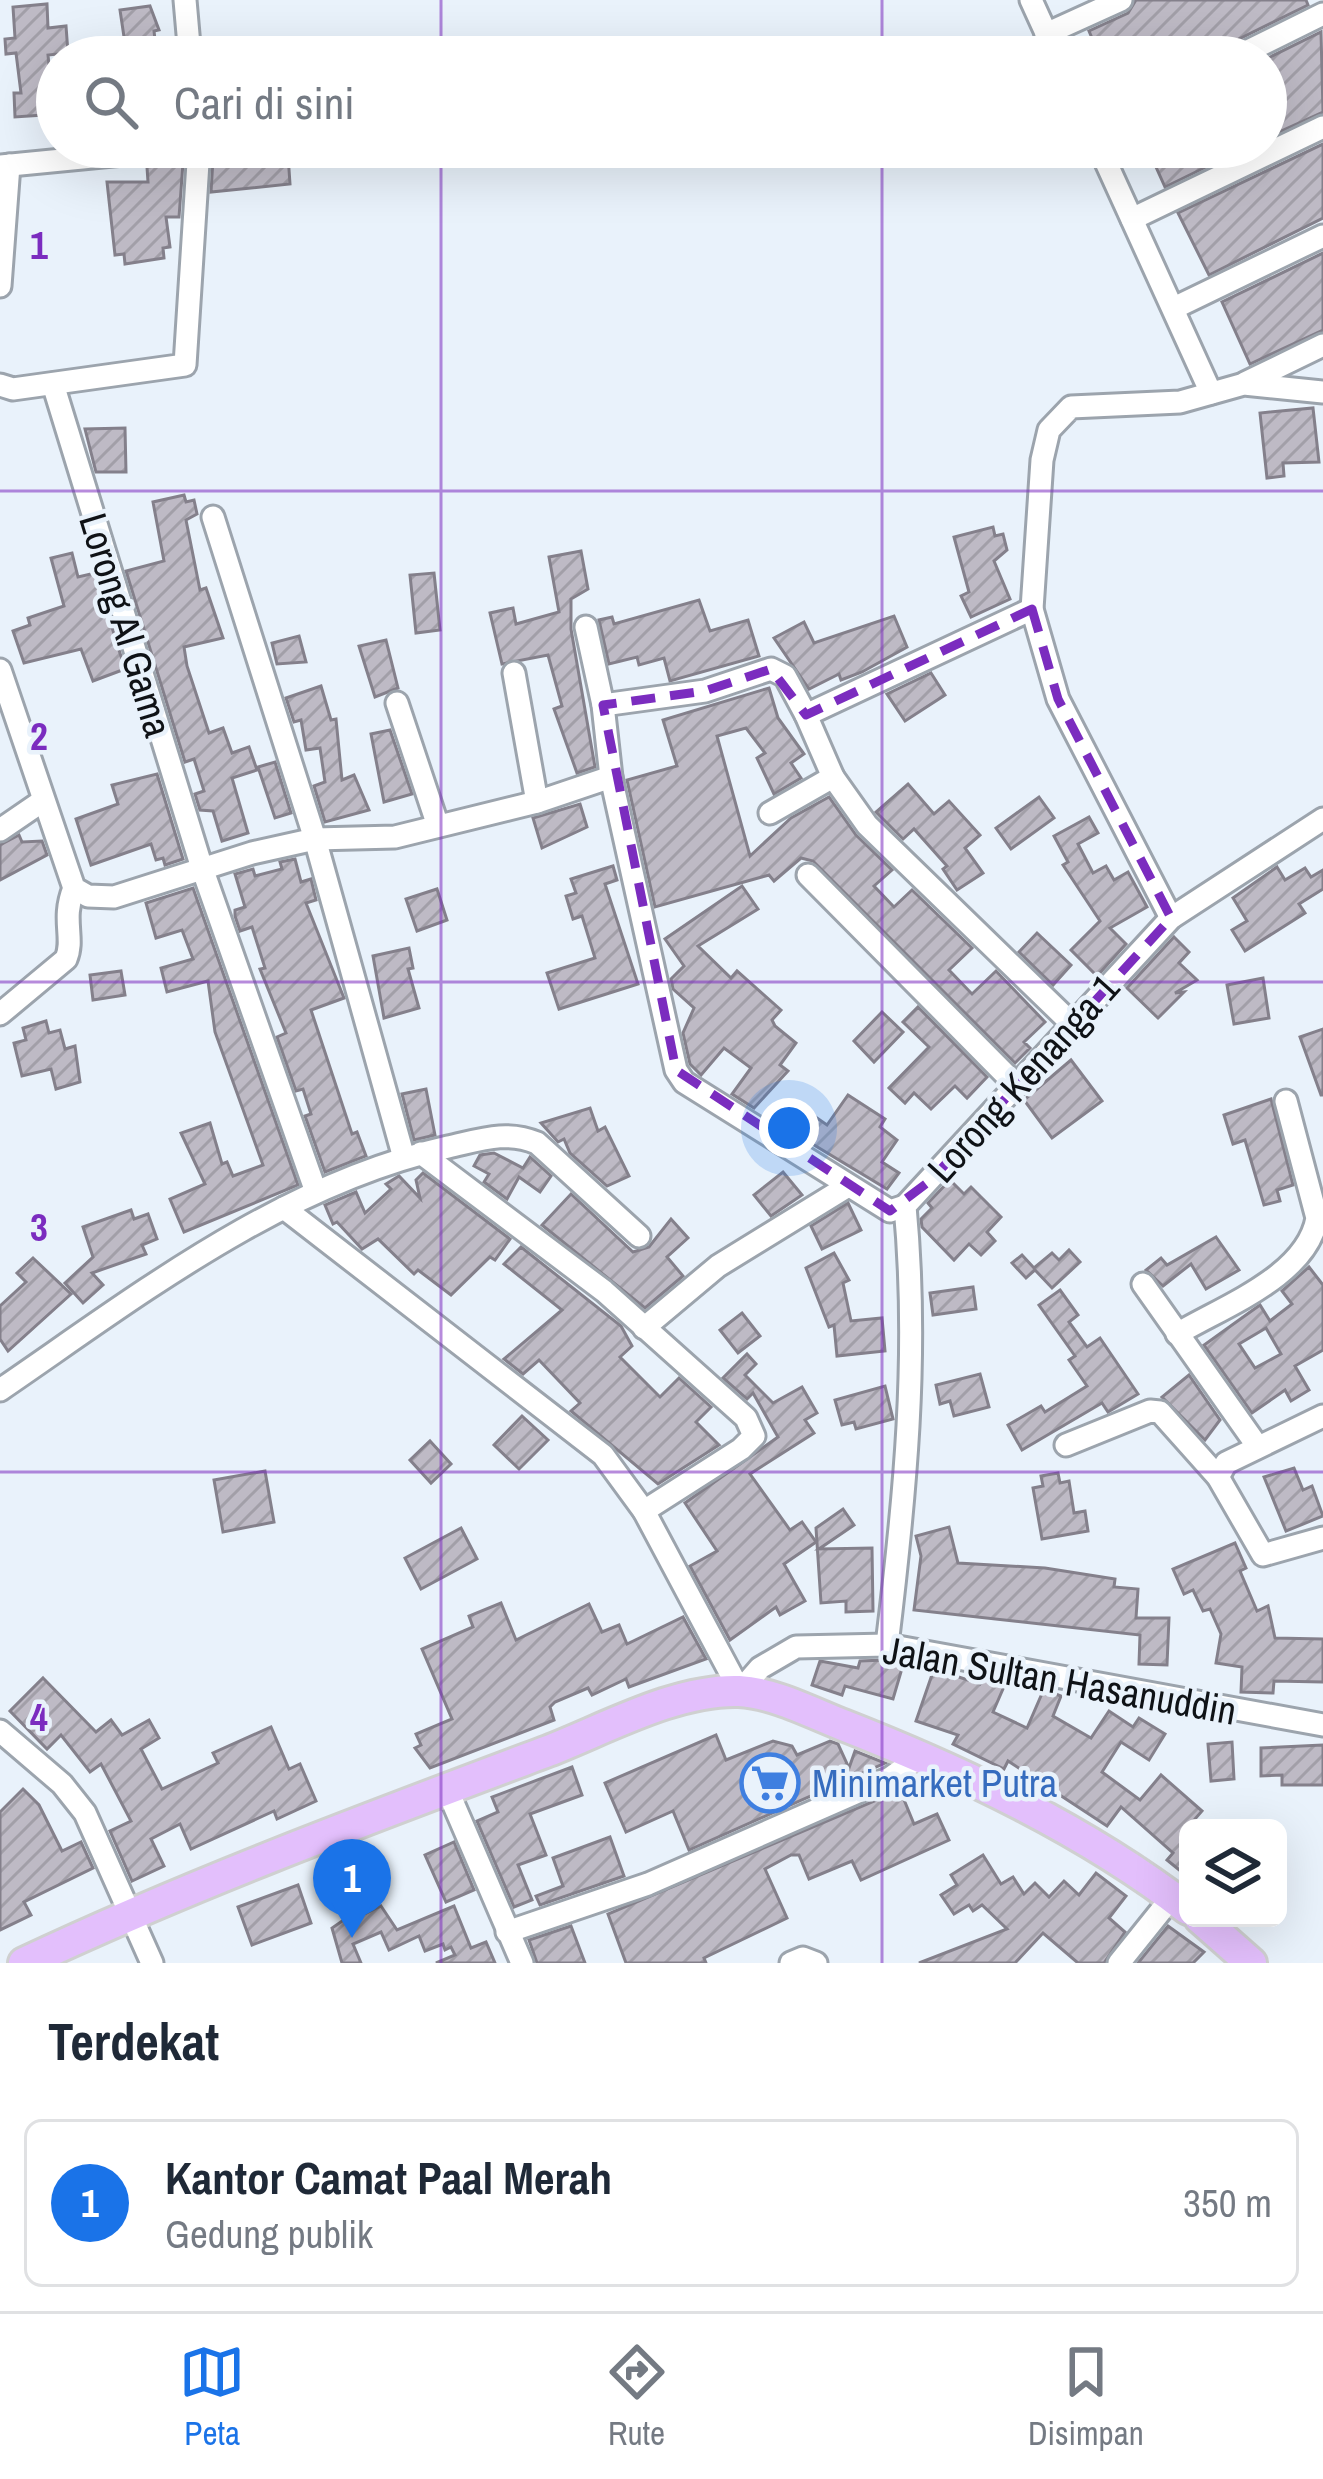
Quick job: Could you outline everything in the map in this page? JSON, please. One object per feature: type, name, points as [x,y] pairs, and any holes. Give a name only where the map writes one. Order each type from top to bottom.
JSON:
[{"type":"highway","points":[[24,1963],[132,1912],[447,1789],[665,1707],[740,1691],[779,1700],[921,1756],[1054,1823],[1179,1902]]},
{"type":"highway","points":[[1210,1927],[1251,1963]]},
{"type":"street","points":[[184,0],[188,36]]},
{"type":"street","points":[[1031,0],[1046,34],[1121,0]]},
{"type":"street","points":[[1278,36],[1323,14]]},
{"type":"street","points":[[1287,144],[1323,127]]},
{"type":"street","points":[[0,286],[5,166],[36,163]]},
{"type":"street","points":[[0,385],[13,389],[185,365],[196,168]]},
{"type":"street","points":[[1109,168],[1211,393]]},
{"type":"street","points":[[1132,219],[1238,168]]},
{"type":"street","points":[[1174,308],[1323,236]]},
{"type":"street","points":[[1171,918],[1058,699],[1032,609],[1042,460],[1059,413],[1071,406],[1180,402],[1244,384],[1323,345]]},
{"type":"street","name":"Lorong Al Gama","points":[[53,384],[201,866],[316,1192]]},
{"type":"street","points":[[1244,384],[1323,392]]},
{"type":"street","points":[[213,517],[413,1155],[520,1225],[746,1418],[754,1436],[732,1456],[644,1511]]},
{"type":"street","points":[[806,715],[1032,609]]},
{"type":"street","points":[[586,627],[603,705],[610,777],[676,1070],[684,1082],[848,1186],[890,1211],[904,1206]]},
{"type":"street","points":[[603,705],[705,691],[771,669],[785,676],[833,777],[867,824],[1070,1022]]},
{"type":"street","points":[[0,670],[41,802],[74,888],[88,896],[113,897],[201,866],[315,839],[395,837],[537,802],[610,777]]},
{"type":"street","points":[[514,674],[537,802]]},
{"type":"street","points":[[397,703],[437,826]]},
{"type":"street","points":[[770,813],[833,777]]},
{"type":"street","points":[[0,830],[41,802]]},
{"type":"street","name":"Lorong Kenanga 1","points":[[887,1645],[909,1460],[914,1307],[904,1206],[1171,918],[1323,819]]},
{"type":"street","points":[[808,875],[1016,1084]]},
{"type":"street","points":[[0,1015],[66,959],[70,949],[64,911],[74,888]]},
{"type":"street","points":[[1178,1334],[1285,1269],[1314,1234],[1317,1218],[1286,1101]]},
{"type":"street","points":[[0,1390],[180,1267],[316,1192],[413,1155],[518,1135],[537,1143],[639,1236]]},
{"type":"street","points":[[644,1328],[718,1266],[848,1186]]},
{"type":"street","points":[[284,1208],[603,1456],[644,1511],[740,1691]]},
{"type":"street","points":[[1143,1284],[1258,1447]]},
{"type":"street","points":[[1066,1445],[1150,1411],[1160,1412],[1182,1430],[1218,1477],[1264,1555],[1323,1538]]},
{"type":"street","points":[[1218,1477],[1226,1463],[1323,1415]]},
{"type":"street","name":"Jalan Sultan Hasanuddin","points":[[740,1691],[760,1667],[796,1647],[887,1645],[1323,1725]]},
{"type":"street","points":[[0,1731],[62,1784],[85,1813],[152,1963]]},
{"type":"street","points":[[507,1932],[648,1884],[890,1778],[921,1756]]},
{"type":"street","points":[[447,1789],[522,1963]]},
{"type":"street","points":[[1119,1963],[1179,1904]]},
{"type":"street","points":[[791,1963],[802,1958],[816,1963]]},
{"type":"highlighted area","points":[[1032,609],[1058,699],[1171,918],[931,1180],[890,1211],[676,1070],[603,705],[705,691],[771,669],[806,715]]},
{"type":"building","points":[[1136,0],[1306,0],[1308,5],[1245,36],[1091,36],[1089,31],[1128,13]]},
{"type":"building","points":[[47,4],[48,28],[66,26],[67,36],[36,36],[36,116],[15,117],[14,93],[21,93],[16,53],[6,54],[5,39],[15,38],[13,7]]},
{"type":"building","points":[[150,6],[159,30],[155,36],[124,36],[120,10]]},
{"type":"building","points":[[1321,32],[1323,112],[1287,128],[1287,49]]},
{"type":"building","points":[[1323,144],[1323,218],[1209,275],[1178,213],[1273,168],[1287,168],[1287,161]]},
{"type":"building","points":[[147,168],[183,168],[179,217],[166,217],[170,247],[163,248],[164,258],[125,264],[124,254],[115,255],[107,182],[148,182]]},
{"type":"building","points":[[212,168],[289,168],[290,184],[211,192]]},
{"type":"building","points":[[1156,168],[1204,168],[1165,187]]},
{"type":"building","points":[[1323,253],[1323,330],[1250,364],[1222,302]]},
{"type":"building","points":[[1313,408],[1319,462],[1283,463],[1284,476],[1267,478],[1260,413]]},
{"type":"building","points":[[125,428],[126,472],[96,472],[85,429]]},
{"type":"building","points":[[184,495],[186,502],[194,500],[197,514],[186,520],[200,590],[206,588],[223,638],[184,647],[187,666],[209,733],[223,728],[232,753],[249,747],[257,770],[232,778],[248,833],[222,841],[213,811],[200,810],[195,794],[204,791],[194,759],[185,762],[126,571],[164,561],[153,502]]},
{"type":"building","points":[[993,527],[995,536],[1003,534],[1007,550],[994,561],[1010,599],[971,617],[961,596],[969,592],[954,537]]},
{"type":"building","points":[[581,551],[588,589],[571,599],[571,629],[595,767],[577,773],[554,709],[562,706],[548,655],[502,664],[490,613],[513,608],[516,624],[559,612],[549,557]]},
{"type":"building","points":[[72,553],[78,577],[95,573],[125,669],[93,681],[81,649],[24,663],[13,631],[30,625],[28,618],[64,606],[51,558]]},
{"type":"building","points":[[434,573],[440,630],[416,633],[410,575]]},
{"type":"building","points":[[699,600],[710,631],[748,620],[759,656],[670,681],[664,658],[639,665],[637,657],[609,664],[599,620],[612,617],[614,624]]},
{"type":"building","points":[[894,616],[907,647],[862,672],[841,680],[839,674],[809,689],[774,638],[804,622],[814,643]]},
{"type":"building","points":[[299,636],[306,662],[277,664],[272,643]]},
{"type":"building","points":[[386,640],[398,688],[375,697],[359,646]]},
{"type":"building","points":[[931,673],[945,695],[905,721],[887,694]]},
{"type":"building","points":[[321,686],[331,720],[336,719],[342,780],[354,775],[369,810],[325,822],[314,786],[325,782],[320,748],[306,750],[301,720],[294,722],[286,698]]},
{"type":"building","points":[[769,688],[778,718],[804,754],[791,763],[801,778],[774,794],[757,758],[765,753],[746,728],[717,736],[750,856],[791,818],[829,797],[856,835],[892,870],[874,886],[894,907],[912,890],[972,948],[949,970],[972,994],[996,971],[1045,1022],[1024,1042],[1030,1048],[1015,1063],[813,861],[801,858],[774,881],[769,875],[655,907],[627,780],[677,766],[663,720]]},
{"type":"building","points":[[390,730],[412,794],[384,802],[371,734]]},
{"type":"building","points":[[275,762],[291,813],[275,818],[258,767]]},
{"type":"building","points":[[157,774],[183,859],[165,865],[163,858],[156,860],[151,844],[91,865],[76,819],[118,804],[112,785]]},
{"type":"building","points":[[908,784],[934,814],[949,801],[980,835],[965,848],[983,873],[957,890],[943,869],[947,866],[914,829],[903,839],[876,812]]},
{"type":"building","points":[[1039,797],[1054,818],[1011,849],[996,828]]},
{"type":"building","points":[[580,804],[587,827],[542,848],[533,818]]},
{"type":"building","points":[[1089,817],[1098,833],[1078,844],[1093,873],[1106,866],[1114,880],[1128,872],[1147,907],[1110,928],[1126,944],[1097,976],[1071,950],[1100,921],[1063,865],[1068,862],[1054,836]]},
{"type":"building","points":[[19,835],[22,842],[42,841],[47,855],[0,880],[0,845]]},
{"type":"building","points":[[295,859],[301,882],[311,879],[316,900],[306,903],[344,998],[311,1010],[352,1134],[357,1132],[366,1156],[325,1172],[305,1116],[311,1114],[303,1089],[296,1091],[277,1037],[286,1033],[260,969],[265,968],[252,927],[240,931],[235,916],[235,910],[245,907],[235,874],[253,869],[255,876],[282,869],[280,862]]},
{"type":"building","points":[[613,866],[617,880],[605,884],[638,984],[559,1009],[547,973],[595,958],[582,916],[573,919],[566,896],[576,893],[571,879]]},
{"type":"building","points":[[1277,867],[1285,880],[1305,868],[1311,877],[1323,870],[1323,889],[1299,904],[1305,913],[1245,951],[1232,930],[1247,921],[1233,898]]},
{"type":"building","points":[[742,886],[758,909],[698,946],[731,978],[737,971],[781,1010],[772,1020],[796,1043],[780,1065],[788,1071],[754,1108],[732,1094],[751,1068],[724,1048],[701,1075],[690,1064],[683,1033],[694,1008],[673,989],[671,979],[684,966],[665,939]]},
{"type":"building","points":[[193,888],[298,1185],[184,1232],[170,1199],[205,1184],[181,1133],[210,1123],[222,1164],[227,1162],[233,1176],[263,1165],[215,1032],[208,981],[167,992],[161,968],[193,959],[182,930],[156,938],[146,903]]},
{"type":"building","points":[[437,889],[447,920],[417,931],[406,899]]},
{"type":"building","points":[[1037,933],[1071,965],[1053,985],[1019,952]]},
{"type":"building","points":[[1174,937],[1189,952],[1179,963],[1197,980],[1175,993],[1184,992],[1158,1018],[1127,988]]},
{"type":"building","points":[[409,948],[413,968],[408,969],[419,1008],[384,1018],[373,956]]},
{"type":"building","points":[[121,971],[125,995],[93,1000],[90,975]]},
{"type":"building","points":[[1263,978],[1269,1018],[1234,1024],[1227,985]]},
{"type":"building","points":[[918,1007],[987,1077],[967,1098],[955,1086],[931,1109],[914,1093],[905,1103],[889,1088],[929,1047],[903,1022]]},
{"type":"building","points":[[882,1012],[903,1032],[874,1062],[854,1041]]},
{"type":"building","points":[[46,1021],[49,1033],[60,1030],[65,1049],[75,1046],[80,1082],[56,1089],[51,1069],[22,1076],[14,1043],[26,1040],[23,1028]]},
{"type":"building","points":[[1323,1029],[1323,1095],[1321,1095],[1300,1037]]},
{"type":"building","points":[[1071,1060],[1102,1101],[1052,1138],[1024,1100]]},
{"type":"building","points":[[426,1089],[435,1135],[414,1140],[402,1094]]},
{"type":"building","points":[[848,1095],[885,1119],[880,1127],[897,1140],[882,1162],[899,1173],[887,1189],[781,1125],[797,1104],[827,1125]]},
{"type":"building","points":[[1271,1099],[1293,1185],[1277,1190],[1280,1201],[1264,1205],[1245,1140],[1233,1144],[1224,1115]]},
{"type":"building","points":[[590,1108],[598,1131],[605,1127],[629,1176],[607,1186],[570,1153],[564,1139],[558,1142],[541,1123]]},
{"type":"building","points":[[494,1153],[523,1168],[530,1157],[551,1176],[540,1192],[519,1177],[507,1199],[484,1182],[489,1174],[474,1166],[480,1155]]},
{"type":"building","points":[[783,1172],[802,1195],[771,1216],[754,1195]]},
{"type":"building","points":[[423,1173],[510,1239],[495,1260],[490,1257],[451,1295],[418,1270],[414,1274],[378,1239],[362,1249],[337,1222],[333,1224],[325,1205],[356,1192],[365,1213],[391,1189],[386,1184],[399,1176],[420,1198],[416,1180]]},
{"type":"building","points":[[950,1180],[964,1194],[971,1187],[1001,1217],[987,1232],[995,1241],[981,1255],[969,1244],[954,1260],[922,1227],[921,1219],[932,1208],[928,1203]]},
{"type":"building","points":[[571,1194],[633,1252],[649,1247],[671,1219],[688,1238],[667,1257],[683,1276],[645,1308],[542,1225]]},
{"type":"building","points":[[848,1203],[861,1230],[822,1249],[811,1226]]},
{"type":"building","points":[[131,1210],[134,1219],[148,1214],[157,1239],[142,1245],[146,1254],[92,1273],[103,1285],[83,1303],[65,1283],[93,1257],[83,1227]]},
{"type":"building","points":[[1216,1237],[1239,1270],[1206,1289],[1191,1264],[1163,1286],[1146,1270],[1161,1258],[1167,1265]]},
{"type":"building","points":[[521,1247],[621,1326],[632,1346],[620,1357],[660,1397],[679,1378],[711,1407],[696,1422],[719,1445],[658,1484],[571,1411],[580,1403],[539,1360],[523,1374],[504,1359],[562,1310],[504,1264]]},
{"type":"building","points":[[1069,1250],[1080,1262],[1052,1288],[1035,1270],[1026,1278],[1012,1263],[1022,1255],[1034,1268],[1052,1253],[1059,1260]]},
{"type":"building","points":[[834,1253],[849,1280],[843,1283],[851,1321],[882,1318],[885,1351],[837,1356],[834,1325],[829,1327],[806,1268]]},
{"type":"building","points":[[33,1258],[71,1294],[8,1351],[0,1339],[0,1306],[26,1282],[17,1273]]},
{"type":"building","points":[[1309,1267],[1323,1285],[1323,1350],[1295,1366],[1309,1390],[1291,1401],[1285,1390],[1252,1413],[1204,1345],[1260,1305],[1270,1321],[1292,1304],[1282,1291]],"holes":[[[1266,1328],[1281,1354],[1255,1368],[1239,1344]]]},
{"type":"building","points":[[973,1287],[976,1309],[933,1315],[930,1293]]},
{"type":"building","points":[[1060,1290],[1078,1315],[1069,1322],[1087,1347],[1100,1338],[1138,1394],[1108,1412],[1102,1403],[1022,1450],[1008,1425],[1041,1406],[1045,1412],[1087,1386],[1069,1360],[1075,1356],[1039,1305]]},
{"type":"building","points":[[742,1313],[760,1336],[738,1353],[720,1330]]},
{"type":"building","points":[[747,1354],[756,1364],[745,1375],[773,1403],[802,1387],[817,1413],[805,1420],[814,1433],[750,1474],[790,1530],[802,1522],[816,1542],[784,1564],[805,1601],[780,1615],[776,1607],[730,1640],[690,1566],[717,1551],[685,1503],[778,1437],[753,1393],[747,1399],[723,1378]]},
{"type":"building","points":[[980,1374],[989,1407],[954,1416],[950,1401],[940,1404],[936,1385]]},
{"type":"building","points":[[1189,1375],[1220,1420],[1205,1440],[1162,1397]]},
{"type":"building","points":[[885,1386],[893,1419],[856,1429],[854,1422],[842,1425],[835,1400]]},
{"type":"building","points":[[522,1416],[548,1440],[519,1469],[494,1445]]},
{"type":"building","points":[[430,1441],[451,1464],[431,1483],[410,1460]]},
{"type":"building","points":[[1294,1468],[1303,1490],[1312,1486],[1323,1516],[1286,1531],[1264,1477]]},
{"type":"building","points":[[265,1471],[274,1522],[223,1532],[214,1480]]},
{"type":"building","points":[[1058,1473],[1060,1483],[1069,1481],[1074,1513],[1085,1511],[1088,1531],[1042,1539],[1033,1488],[1043,1486],[1041,1476]]},
{"type":"building","points":[[843,1509],[854,1525],[819,1549],[872,1548],[873,1611],[846,1612],[846,1601],[821,1603],[816,1528]]},
{"type":"building","points":[[949,1527],[958,1563],[1045,1568],[1115,1579],[1114,1587],[1138,1589],[1136,1618],[1169,1618],[1167,1665],[1139,1664],[1140,1635],[914,1610],[921,1556],[916,1536]]},
{"type":"building","points":[[461,1528],[477,1559],[421,1589],[405,1558]]},
{"type":"building","points":[[1235,1543],[1246,1568],[1240,1571],[1257,1611],[1268,1606],[1275,1638],[1323,1639],[1323,1682],[1274,1681],[1273,1693],[1241,1692],[1242,1667],[1216,1663],[1221,1634],[1210,1609],[1203,1611],[1193,1590],[1184,1594],[1173,1569]]},
{"type":"building","points":[[501,1603],[516,1640],[589,1604],[602,1632],[619,1625],[627,1644],[683,1617],[706,1659],[629,1687],[626,1679],[592,1695],[588,1688],[555,1702],[550,1707],[554,1720],[430,1768],[415,1748],[421,1745],[416,1734],[452,1719],[422,1649],[473,1627],[469,1616]]},
{"type":"building","points":[[820,1661],[858,1668],[860,1661],[903,1665],[893,1699],[845,1686],[842,1695],[812,1685]]},
{"type":"building","points":[[934,1669],[980,1684],[983,1678],[1006,1682],[993,1712],[1027,1728],[1044,1689],[1061,1696],[1053,1716],[1091,1738],[1109,1711],[1133,1727],[1139,1718],[1165,1734],[1149,1760],[1121,1742],[1102,1772],[1140,1800],[1161,1775],[1202,1811],[1195,1819],[1179,1819],[1179,1870],[1167,1860],[1173,1853],[1121,1807],[1107,1826],[1008,1761],[1004,1769],[953,1744],[958,1735],[916,1721]]},
{"type":"building","points":[[43,1678],[96,1732],[111,1720],[122,1735],[149,1720],[159,1738],[141,1749],[162,1789],[218,1763],[213,1753],[271,1727],[289,1769],[300,1764],[316,1801],[277,1819],[274,1811],[191,1849],[180,1824],[151,1839],[164,1866],[132,1881],[110,1831],[131,1821],[101,1764],[90,1772],[61,1735],[47,1749],[10,1711]]},
{"type":"building","points":[[716,1735],[726,1760],[773,1741],[792,1746],[797,1755],[830,1741],[838,1744],[849,1768],[855,1751],[885,1763],[689,1850],[673,1811],[626,1832],[605,1783]]},
{"type":"building","points":[[1232,1742],[1234,1779],[1211,1781],[1208,1744]]},
{"type":"building","points":[[1323,1745],[1323,1785],[1282,1785],[1282,1775],[1261,1776],[1261,1748]]},
{"type":"building","points":[[572,1767],[582,1795],[530,1814],[546,1855],[518,1865],[532,1900],[514,1907],[477,1821],[498,1812],[492,1797]]},
{"type":"building","points":[[23,1789],[39,1805],[62,1851],[81,1842],[93,1868],[24,1902],[31,1915],[0,1930],[0,1812]]},
{"type":"building","points":[[900,1790],[914,1824],[937,1814],[949,1840],[861,1880],[852,1861],[809,1879],[799,1855],[791,1855],[765,1869],[787,1918],[704,1958],[706,1963],[626,1963],[608,1914]]},
{"type":"building","points":[[610,1837],[624,1876],[540,1905],[536,1896],[563,1886],[553,1858]]},
{"type":"building","points":[[454,1842],[474,1890],[446,1902],[425,1855]]},
{"type":"building","points":[[983,1855],[1001,1884],[1013,1877],[1024,1894],[1035,1883],[1049,1897],[1064,1881],[1079,1895],[1096,1873],[1126,1896],[1109,1918],[1125,1932],[1104,1963],[1078,1963],[1043,1933],[1015,1963],[919,1963],[1007,1929],[982,1905],[973,1911],[969,1905],[954,1914],[941,1895],[957,1885],[951,1875]]},
{"type":"building","points":[[298,1885],[311,1923],[252,1945],[238,1907]]},
{"type":"building","points":[[381,1906],[397,1930],[454,1906],[471,1948],[486,1942],[495,1963],[436,1963],[455,1955],[451,1947],[445,1950],[443,1944],[425,1951],[419,1936],[389,1950],[381,1932],[353,1944],[361,1963],[342,1963],[332,1928],[361,1908],[364,1914]]},
{"type":"building","points":[[571,1926],[585,1963],[537,1963],[529,1940]]},
{"type":"building","points":[[1168,1926],[1204,1952],[1193,1963],[1138,1963]]},
{"type":"place","name":"Minimarket Putra","points":[[770,1783]]},
{"type":"place","name":"Kantor Camat Paal Merah","points":[[352,1938]]}]
